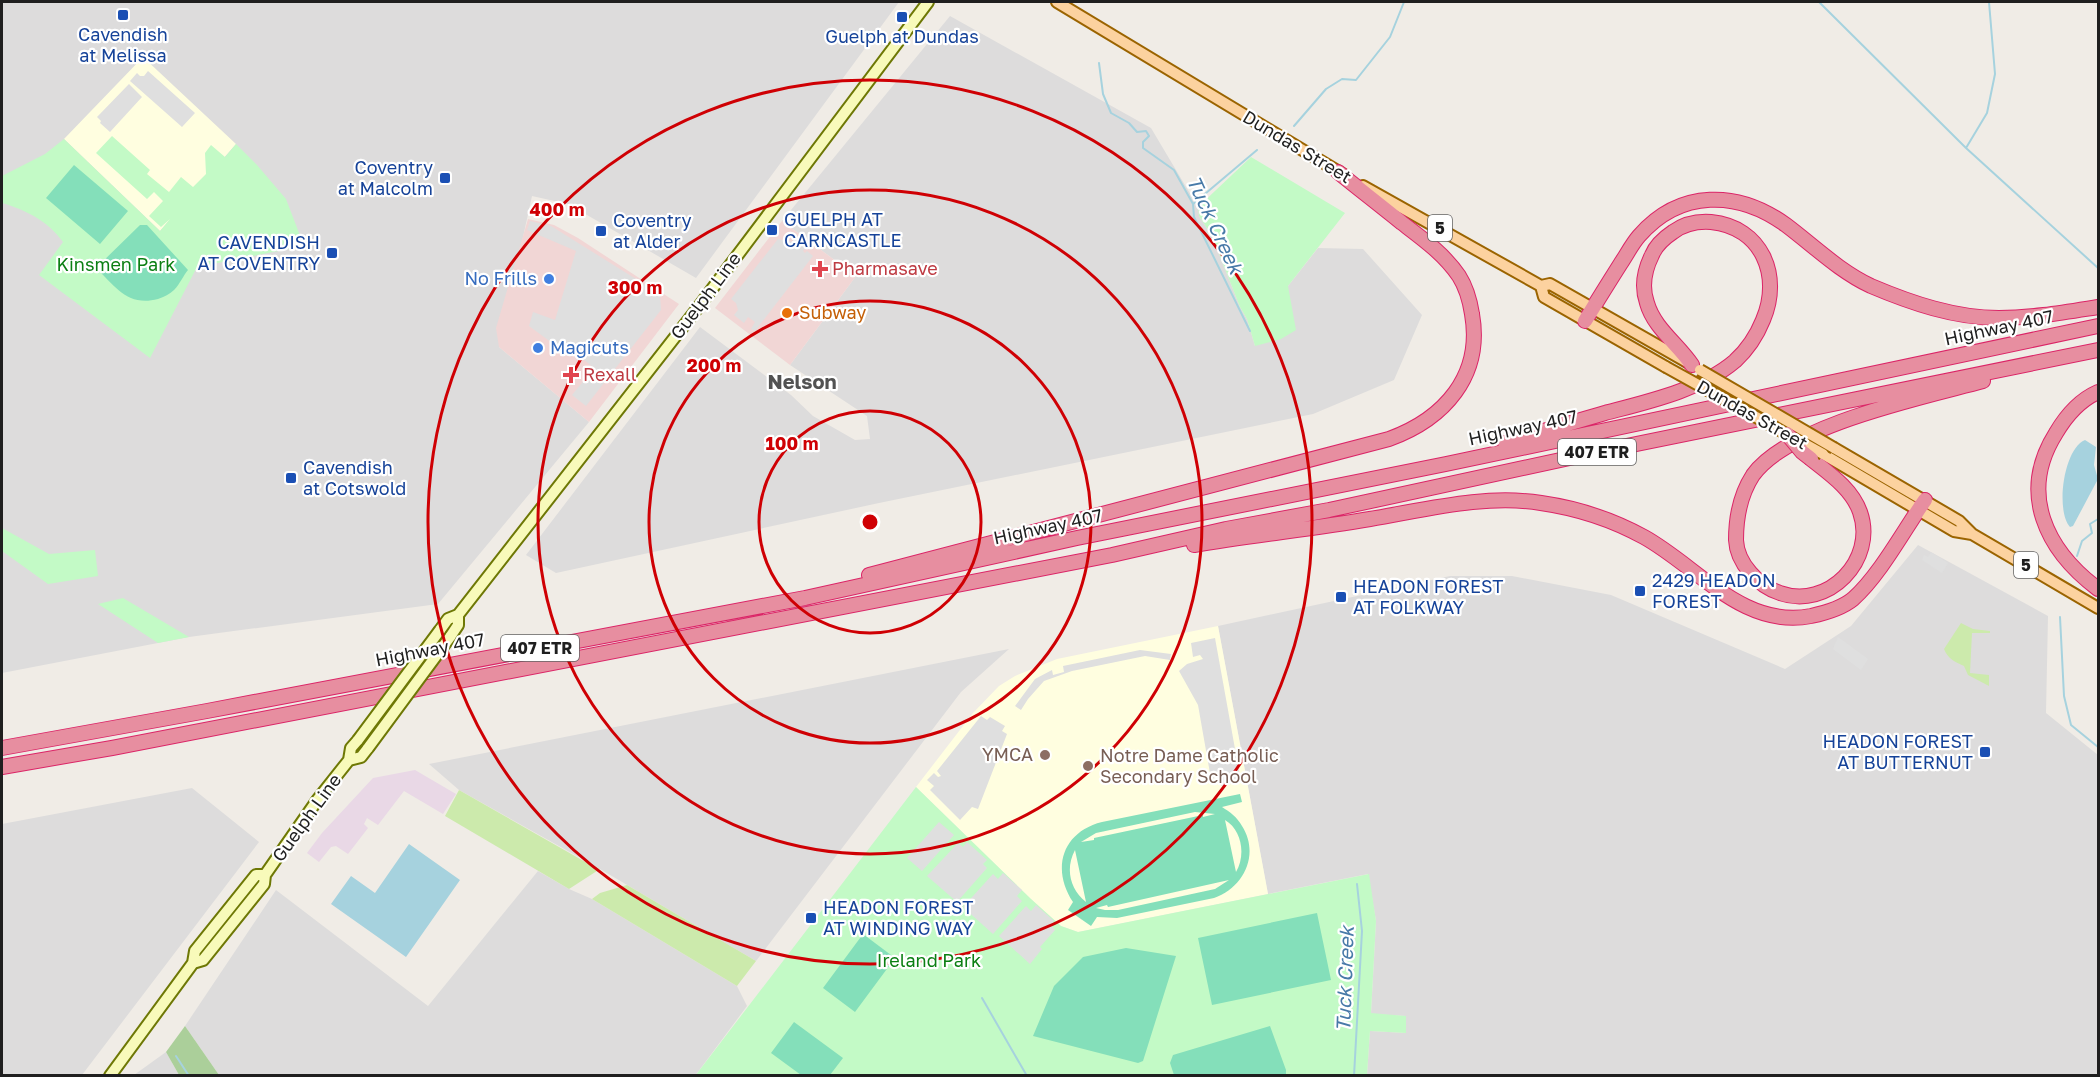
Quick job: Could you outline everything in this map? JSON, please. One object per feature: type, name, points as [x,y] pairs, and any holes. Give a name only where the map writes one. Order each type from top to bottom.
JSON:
[{"type":"highway","points":[[805,598],[906,564],[1389,439],[1409,432],[1435,415],[1449,402],[1468,369],[1474,346],[1470,300],[1460,277],[1434,247],[1338,172]]},
{"type":"highway","points":[[1585,321],[1638,237],[1654,221],[1672,210],[1715,198],[1739,201],[1764,212],[1835,264],[1869,285],[1908,301],[1951,313],[1998,318],[2052,314],[2098,307]]},
{"type":"highway","points":[[1446,464],[1540,431],[1658,399],[1711,376],[1733,362],[1747,348],[1760,328],[1768,308],[1771,290],[1770,271],[1753,240],[1736,228],[1722,223],[1690,223],[1679,227],[1655,248],[1644,271],[1647,304],[1654,319],[1692,365]]},
{"type":"highway","name":"Highway 407","points":[[2,748],[805,598],[1077,538],[1446,464],[2098,326]]},
{"type":"highway","name":"Highway 407","points":[[2,767],[112,748],[1112,555],[1879,393],[2098,350]]},
{"type":"highway","points":[[1787,434],[1802,452],[1817,457],[1854,499],[1861,513],[1863,537],[1859,556],[1848,576],[1830,589],[1814,595],[1780,594],[1759,583],[1744,565],[1736,544],[1736,516],[1742,498],[1753,476],[1773,456],[1803,438],[1865,414],[2083,353]]},
{"type":"highway","points":[[2098,392],[2065,418],[2040,466],[2038,484],[2041,513],[2053,541],[2071,566],[2098,589]]},
{"type":"highway","points":[[1112,555],[1190,546],[1495,500],[1539,502],[1586,512],[1644,537],[1746,608],[1776,617],[1797,619],[1836,609],[1852,600],[1875,575],[1922,505]]},
{"type":"main road","name":"Guelph Line","points":[[110,1076],[193,963],[203,960],[264,884],[265,875],[349,760],[351,748],[448,619],[458,615],[700,305],[928,2]]},
{"type":"main road","name":"Dundas Street","points":[[1057,2],[1338,172],[1540,286],[1551,284],[1834,447],[1922,505],[1954,531],[1972,534],[2098,608]]},
{"type":"main road","name":"Dundas Street","points":[[1540,286],[1544,297],[1787,434]]},
{"type":"main road","name":"Dundas Street","points":[[1817,457],[1922,505]]},
{"type":"main road","name":"Guelph Line","points":[[349,760],[361,757],[368,748],[450,637],[458,625],[458,615]]},
{"type":"shaded area","points":[[2,2],[899,2],[696,278],[568,204],[532,196],[499,347],[589,422],[438,604],[189,637],[2,673]]},
{"type":"shaded area","points":[[950,16],[1151,128],[1198,207],[1199,216],[1212,236],[1247,319],[1255,346],[1288,286],[1318,248],[1363,249],[1422,315],[1394,380],[1313,414],[879,503],[556,573],[526,555],[700,327],[791,395],[813,416],[855,440],[870,439],[867,416],[790,365],[856,276],[782,221]]},
{"type":"shaded area","points":[[143,57],[236,144],[160,231],[64,139]]},
{"type":"shaded area","points":[[148,71],[195,113],[182,127],[130,81],[137,73],[144,76]]},
{"type":"shaded area","points":[[129,84],[142,97],[110,132],[97,117]]},
{"type":"shaded area","points":[[528,219],[554,225],[578,238],[679,304],[589,422],[499,347],[496,328]]},
{"type":"shaded area","points":[[530,221],[551,226],[660,294],[661,310],[586,406],[572,395],[594,368],[563,342],[559,348],[529,326],[533,312],[555,320],[576,251],[527,230]]},
{"type":"shaded area","points":[[782,221],[856,276],[790,365],[715,308]]},
{"type":"shaded area","points":[[795,238],[807,245],[803,251],[805,253],[807,251],[813,256],[755,331],[751,329],[755,322],[748,317],[744,323],[734,315],[738,310],[736,303],[731,299],[778,239],[792,242]]},
{"type":"shaded area","points":[[1918,545],[2048,616],[2046,713],[2098,755],[2098,1075],[1367,1075],[1370,1031],[1406,1033],[1406,1016],[1371,1014],[1376,921],[1368,874],[1268,894],[1218,626],[1450,576],[1512,576],[1611,595],[1785,669],[1851,626]]},
{"type":"shaded area","points":[[1931,552],[1948,563],[1942,573],[1922,560],[1924,555],[1928,557]]},
{"type":"shaded area","name":"Notre Dame Catholic Secondary School","points":[[1218,626],[1268,894],[1078,932],[1061,926],[916,787],[973,713],[999,686],[1015,676],[1057,659]]},
{"type":"shaded area","points":[[1838,637],[1868,659],[1861,670],[1833,649]]},
{"type":"shaded area","points":[[1215,638],[1241,782],[1221,786],[1220,777],[1211,779],[1198,705],[1179,671],[1187,664],[1203,659],[1200,655],[1193,657],[1191,643]]},
{"type":"shaded area","points":[[1009,649],[961,692],[756,961],[600,869],[459,790],[429,764]]},
{"type":"shaded area","points":[[1140,650],[1171,654],[1170,660],[1145,656],[1072,671],[1044,681],[1021,710],[1015,706],[1035,679],[1052,670],[1053,675],[1064,672],[1063,666]]},
{"type":"shaded area","points":[[981,716],[987,720],[990,717],[1005,726],[1002,731],[1007,734],[978,809],[972,807],[960,820],[930,790],[934,786],[927,780],[934,773],[938,777],[941,776],[937,771]]},
{"type":"shaded area","points":[[415,770],[456,794],[443,814],[404,791],[378,825],[367,818],[364,824],[368,828],[348,854],[336,846],[331,847],[319,862],[307,853],[322,833],[373,778]]},
{"type":"shaded area","points":[[192,788],[259,842],[82,1075],[2,1075],[2,824]]},
{"type":"shaded area","points":[[939,822],[954,835],[922,871],[907,858]]},
{"type":"shaded area","points":[[967,842],[987,860],[983,864],[987,868],[957,902],[927,876],[958,843],[963,847]]},
{"type":"shaded area","points":[[538,871],[592,899],[737,986],[747,1006],[695,1076],[219,1075],[185,1026],[276,890],[428,1006]]},
{"type":"shaded area","points":[[1003,873],[1022,890],[1017,896],[1022,901],[993,934],[963,907],[993,874],[998,879]]},
{"type":"shaded area","points":[[1036,905],[1054,921],[1051,925],[1055,930],[1040,947],[1042,949],[1030,964],[999,936],[1026,906],[1031,911]]},
{"type":"shaded area","points":[[166,1052],[179,1075],[134,1075]]},
{"type":"green space","name":"Kinsmen Park","points":[[112,136],[150,170],[147,174],[169,192],[181,177],[193,187],[206,174],[205,153],[211,145],[225,157],[236,144],[286,199],[304,246],[197,267],[150,358],[39,275],[63,242],[51,228],[36,217],[2,203],[2,176],[45,154],[64,139],[160,231],[170,219],[161,227],[149,216],[163,201],[154,192],[147,199],[96,153]]},
{"type":"green space","points":[[1251,157],[1345,213],[1288,286],[1296,330],[1281,339],[1255,346],[1247,319],[1212,236],[1199,216],[1198,207]]},
{"type":"green space","points":[[74,165],[128,211],[100,244],[46,198]]},
{"type":"green space","points":[[140,225],[147,225],[188,270],[174,290],[158,299],[148,301],[130,298],[123,294],[96,268]]},
{"type":"green space","points":[[2,528],[49,554],[95,550],[98,576],[48,584],[2,551]]},
{"type":"green space","points":[[123,598],[189,637],[158,643],[98,604]]},
{"type":"green space","points":[[1961,623],[1973,629],[1990,631],[1990,633],[1972,633],[1970,673],[1989,675],[1989,686],[1968,675],[1964,666],[1950,658],[1944,649]]},
{"type":"green space","name":"Ireland Park","points":[[916,787],[1061,926],[1078,932],[1369,874],[1376,921],[1371,1013],[1406,1016],[1406,1033],[1370,1031],[1367,1075],[695,1076]]},
{"type":"green space","points":[[459,790],[600,869],[569,889],[445,816]]},
{"type":"green space","points":[[1240,794],[1242,802],[1222,807],[1238,820],[1247,837],[1249,858],[1246,869],[1234,886],[1214,898],[1117,918],[1097,917],[1091,926],[1068,910],[1073,902],[1066,889],[1062,865],[1069,843],[1088,827],[1102,822]],"holes":[[[1195,812],[1215,814],[1081,842],[1096,833]],[[1225,820],[1231,824],[1241,843],[1241,858],[1236,872]],[[1075,850],[1086,902],[1073,885],[1070,871]],[[1229,880],[1215,889],[1118,910],[1096,908],[1107,905],[1108,907]]]},
{"type":"green space","points":[[627,885],[756,961],[737,986],[592,899],[600,893]]},
{"type":"green space","points":[[1317,913],[1331,980],[1212,1005],[1198,938]]},
{"type":"green space","points":[[863,934],[895,958],[855,1012],[823,988]]},
{"type":"green space","points":[[1126,948],[1176,956],[1143,1061],[1138,1063],[1033,1036],[1054,986],[1083,957]]},
{"type":"green space","points":[[794,1022],[843,1058],[830,1075],[801,1075],[771,1053]]},
{"type":"green space","points":[[185,1026],[219,1075],[179,1075],[166,1052]]},
{"type":"green space","points":[[1270,1026],[1286,1075],[1174,1075],[1170,1063],[1173,1055]]},
{"type":"water","points":[[2085,440],[2096,447],[2094,465],[2098,479],[2073,526],[2070,527],[2065,519],[2063,507],[2064,480],[2072,455],[2078,445]]},
{"type":"water","points":[[409,844],[460,880],[406,957],[331,904],[351,876],[375,893]]},
{"type":"waterway","points":[[1294,126],[1326,89],[1342,79],[1356,80],[1390,37],[1404,2]]},
{"type":"waterway","points":[[1819,2],[1966,148],[2098,268]]},
{"type":"waterway","points":[[1966,148],[1987,113],[1995,74],[1989,2]]},
{"type":"waterway","name":"Tuck Creek","points":[[1099,63],[1103,94],[1111,113],[1129,123],[1137,132],[1146,131],[1149,136],[1143,142],[1143,148],[1174,170],[1193,204],[1194,217],[1250,331]]},
{"type":"waterway","points":[[1193,204],[1257,150]]},
{"type":"waterway","points":[[2077,556],[2082,541],[2092,533],[2090,524],[2098,519]]},
{"type":"waterway","points":[[2060,617],[2064,696],[2071,725],[2098,747]]},
{"type":"waterway","name":"Tuck Creek","points":[[1354,1076],[1362,931],[1357,884]]},
{"type":"waterway","name":"Tuck Creek","points":[[982,998],[1027,1076]]},
{"type":"waterway","points":[[176,1056],[189,1076]]},
{"type":"place","name":"Cavendish at Melissa","points":[[123,15]]},
{"type":"place","name":"Guelph at Dundas","points":[[902,17]]},
{"type":"place","name":"Coventry at Malcolm","points":[[445,178]]},
{"type":"place","name":"GUELPH AT CARNCASTLE","points":[[772,230]]},
{"type":"place","name":"Coventry at Alder","points":[[601,231]]},
{"type":"place","name":"CAVENDISH AT COVENTRY","points":[[332,253]]},
{"type":"place","name":"Pharmasave","points":[[820,269]]},
{"type":"place","name":"No Frills","points":[[549,279]]},
{"type":"place","name":"Subway","points":[[787,313]]},
{"type":"place","name":"Magicuts","points":[[538,348]]},
{"type":"place","name":"Rexall","points":[[571,375]]},
{"type":"place","name":"Cavendish at Cotswold","points":[[291,478]]},
{"type":"place","name":"2429 HEADON FOREST","points":[[1640,591]]},
{"type":"place","name":"HEADON FOREST AT FOLKWAY","points":[[1341,597]]},
{"type":"place","name":"HEADON FOREST AT BUTTERNUT","points":[[1985,752]]},
{"type":"place","name":"YMCA","points":[[1045,755]]},
{"type":"place","name":"Notre Dame Catholic Secondary School","points":[[1088,766]]},
{"type":"place","name":"HEADON FOREST AT WINDING WAY","points":[[811,918]]},
{"type":"district","name":"Nelson","points":[[802,382]]}]
